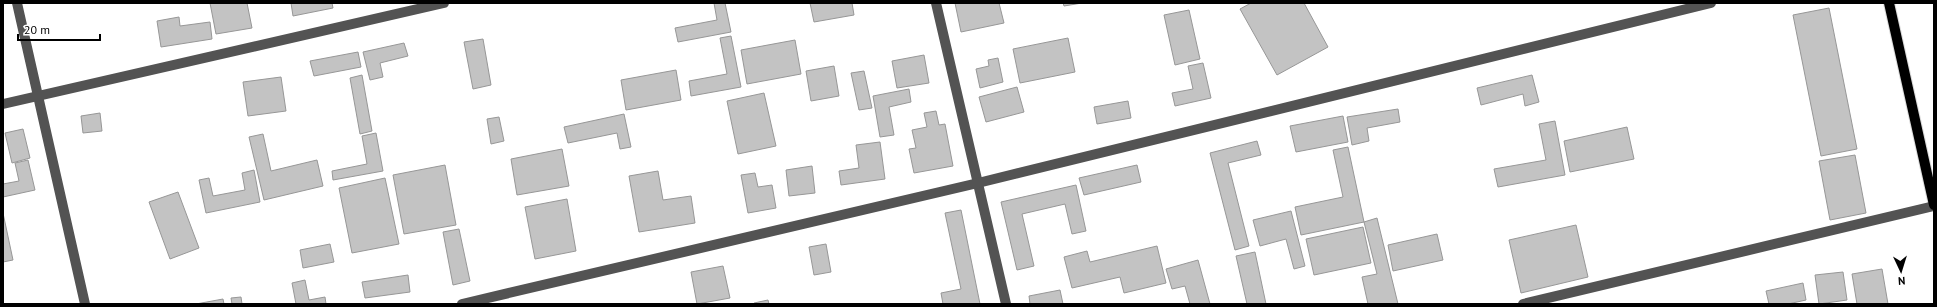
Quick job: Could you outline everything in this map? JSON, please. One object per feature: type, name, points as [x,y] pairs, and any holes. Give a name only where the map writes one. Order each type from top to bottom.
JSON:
[{"type":"main road","points":[[1889,3],[1934,206]]},
{"type":"street","points":[[17,3],[85,304]]},
{"type":"street","points":[[3,104],[444,3]]},
{"type":"street","points":[[936,3],[1006,304]]},
{"type":"street","points":[[462,304],[978,182],[1712,3]]},
{"type":"street","points":[[1523,304],[1934,206]]},
{"type":"building","points":[[210,3],[247,3],[252,28],[216,34]]},
{"type":"building","points":[[291,3],[332,3],[333,8],[293,16]]},
{"type":"building","points":[[714,3],[725,3],[731,32],[678,42],[675,28],[717,20]]},
{"type":"building","points":[[810,3],[852,3],[854,15],[814,22]]},
{"type":"building","points":[[955,3],[999,3],[1004,23],[961,32]]},
{"type":"building","points":[[1063,3],[1082,3],[1064,6]]},
{"type":"building","points":[[1251,3],[1304,3],[1328,47],[1277,75],[1240,9]]},
{"type":"building","points":[[1829,8],[1857,149],[1821,156],[1793,15]]},
{"type":"building","points":[[1189,10],[1200,59],[1175,65],[1164,15]]},
{"type":"building","points":[[179,17],[180,26],[210,22],[212,39],[161,47],[157,21]]},
{"type":"building","points":[[731,36],[741,87],[691,96],[689,81],[727,74],[720,38]]},
{"type":"building","points":[[1068,38],[1075,72],[1020,83],[1013,49]]},
{"type":"building","points":[[483,39],[491,85],[473,89],[464,42]]},
{"type":"building","points":[[795,40],[801,74],[747,84],[741,50]]},
{"type":"building","points":[[404,43],[408,56],[380,63],[383,77],[370,80],[363,52]]},
{"type":"building","points":[[358,52],[361,67],[314,76],[310,61]]},
{"type":"building","points":[[924,55],[929,83],[897,88],[892,61]]},
{"type":"building","points":[[998,58],[1003,82],[980,88],[976,69],[989,66],[988,60]]},
{"type":"building","points":[[1203,63],[1211,98],[1175,106],[1172,93],[1193,89],[1188,66]]},
{"type":"building","points":[[834,66],[839,96],[811,101],[806,71]]},
{"type":"building","points":[[676,70],[681,100],[626,110],[621,80]]},
{"type":"building","points":[[864,71],[872,108],[859,110],[851,73]]},
{"type":"building","points":[[362,75],[372,131],[360,134],[350,78]]},
{"type":"building","points":[[1532,75],[1539,102],[1525,106],[1523,94],[1481,105],[1477,88]]},
{"type":"building","points":[[281,77],[286,111],[248,116],[243,82]]},
{"type":"building","points":[[1017,87],[1024,112],[986,122],[979,97]]},
{"type":"building","points":[[909,89],[911,102],[889,107],[894,135],[880,137],[873,96]]},
{"type":"building","points":[[764,93],[776,146],[738,154],[727,101]]},
{"type":"building","points":[[1128,101],[1131,118],[1097,124],[1094,107]]},
{"type":"building","points":[[1398,109],[1400,122],[1367,128],[1369,141],[1352,145],[1347,117]]},
{"type":"building","points":[[936,111],[939,125],[945,124],[953,166],[914,173],[909,149],[916,148],[912,130],[927,127],[924,113]]},
{"type":"building","points":[[100,113],[102,131],[83,133],[81,116]]},
{"type":"building","points":[[624,114],[631,147],[620,149],[617,133],[568,143],[564,127]]},
{"type":"building","points":[[1343,116],[1348,142],[1296,152],[1290,126]]},
{"type":"building","points":[[499,117],[504,141],[491,144],[487,119]]},
{"type":"building","points":[[1555,121],[1565,175],[1498,187],[1494,169],[1546,160],[1539,124]]},
{"type":"building","points":[[1627,127],[1634,159],[1570,172],[1564,141]]},
{"type":"building","points":[[23,129],[30,158],[12,163],[5,133]]},
{"type":"building","points":[[376,133],[383,171],[333,180],[332,171],[367,164],[362,136]]},
{"type":"building","points":[[263,134],[271,171],[317,160],[323,186],[264,200],[249,137]]},
{"type":"building","points":[[1257,141],[1261,155],[1228,163],[1249,246],[1235,250],[1210,153]]},
{"type":"building","points":[[880,142],[885,179],[841,185],[839,171],[859,168],[856,145]]},
{"type":"building","points":[[1348,147],[1364,222],[1301,235],[1295,207],[1343,197],[1333,150]]},
{"type":"building","points":[[562,149],[569,186],[517,195],[511,159]]},
{"type":"building","points":[[1855,155],[1866,213],[1830,220],[1819,161]]},
{"type":"building","points":[[28,160],[35,190],[3,197],[3,184],[19,181],[15,163]]},
{"type":"building","points":[[445,165],[456,225],[404,234],[393,175]]},
{"type":"building","points":[[1137,165],[1141,182],[1084,195],[1079,178]]},
{"type":"building","points":[[812,166],[815,193],[789,196],[786,170]]},
{"type":"building","points":[[254,170],[260,202],[206,213],[199,180],[209,178],[213,196],[245,190],[242,173]]},
{"type":"building","points":[[658,171],[663,200],[691,196],[695,223],[639,232],[629,176]]},
{"type":"building","points":[[755,173],[758,187],[772,185],[776,208],[748,213],[741,175]]},
{"type":"building","points":[[385,178],[399,244],[352,253],[339,188]]},
{"type":"building","points":[[1076,185],[1086,231],[1072,234],[1065,204],[1022,214],[1034,266],[1017,270],[1001,202]]},
{"type":"building","points":[[178,192],[199,248],[170,259],[149,202]]},
{"type":"building","points":[[567,199],[576,251],[535,259],[525,207]]},
{"type":"building","points":[[961,210],[980,304],[943,304],[941,293],[961,289],[945,213]]},
{"type":"building","points":[[1291,211],[1305,266],[1294,269],[1286,239],[1260,246],[1253,220]]},
{"type":"building","points":[[3,213],[13,260],[3,262]]},
{"type":"building","points":[[1377,218],[1398,304],[1368,304],[1362,277],[1377,274],[1364,222]]},
{"type":"building","points":[[1576,225],[1588,277],[1521,293],[1509,240]]},
{"type":"building","points":[[1363,227],[1371,263],[1314,275],[1306,239]]},
{"type":"building","points":[[459,229],[470,281],[453,285],[443,232]]},
{"type":"building","points":[[1437,234],[1443,260],[1393,271],[1388,245]]},
{"type":"building","points":[[330,244],[334,262],[303,268],[300,250]]},
{"type":"building","points":[[826,244],[831,272],[814,275],[809,247]]},
{"type":"building","points":[[1157,246],[1166,283],[1124,293],[1120,277],[1072,288],[1064,257],[1087,251],[1090,262]]},
{"type":"building","points":[[1255,252],[1266,304],[1247,304],[1236,256]]},
{"type":"building","points":[[1198,260],[1210,304],[1190,304],[1185,286],[1172,289],[1166,269]]},
{"type":"building","points":[[723,266],[730,298],[697,304],[691,272]]},
{"type":"building","points":[[1882,269],[1888,304],[1857,304],[1852,274]]},
{"type":"building","points":[[1843,272],[1847,300],[1819,304],[1815,275]]},
{"type":"building","points":[[408,275],[410,292],[365,298],[362,282]]},
{"type":"building","points":[[305,280],[309,300],[325,297],[326,304],[296,304],[292,283]]},
{"type":"building","points":[[1803,283],[1806,300],[1788,304],[1769,304],[1766,291]]},
{"type":"building","points":[[1060,290],[1063,304],[1030,304],[1029,296]]},
{"type":"building","points":[[241,297],[242,304],[232,304],[231,298]]},
{"type":"building","points":[[223,299],[224,304],[196,304]]},
{"type":"building","points":[[768,300],[769,304],[754,304],[754,303]]}]
